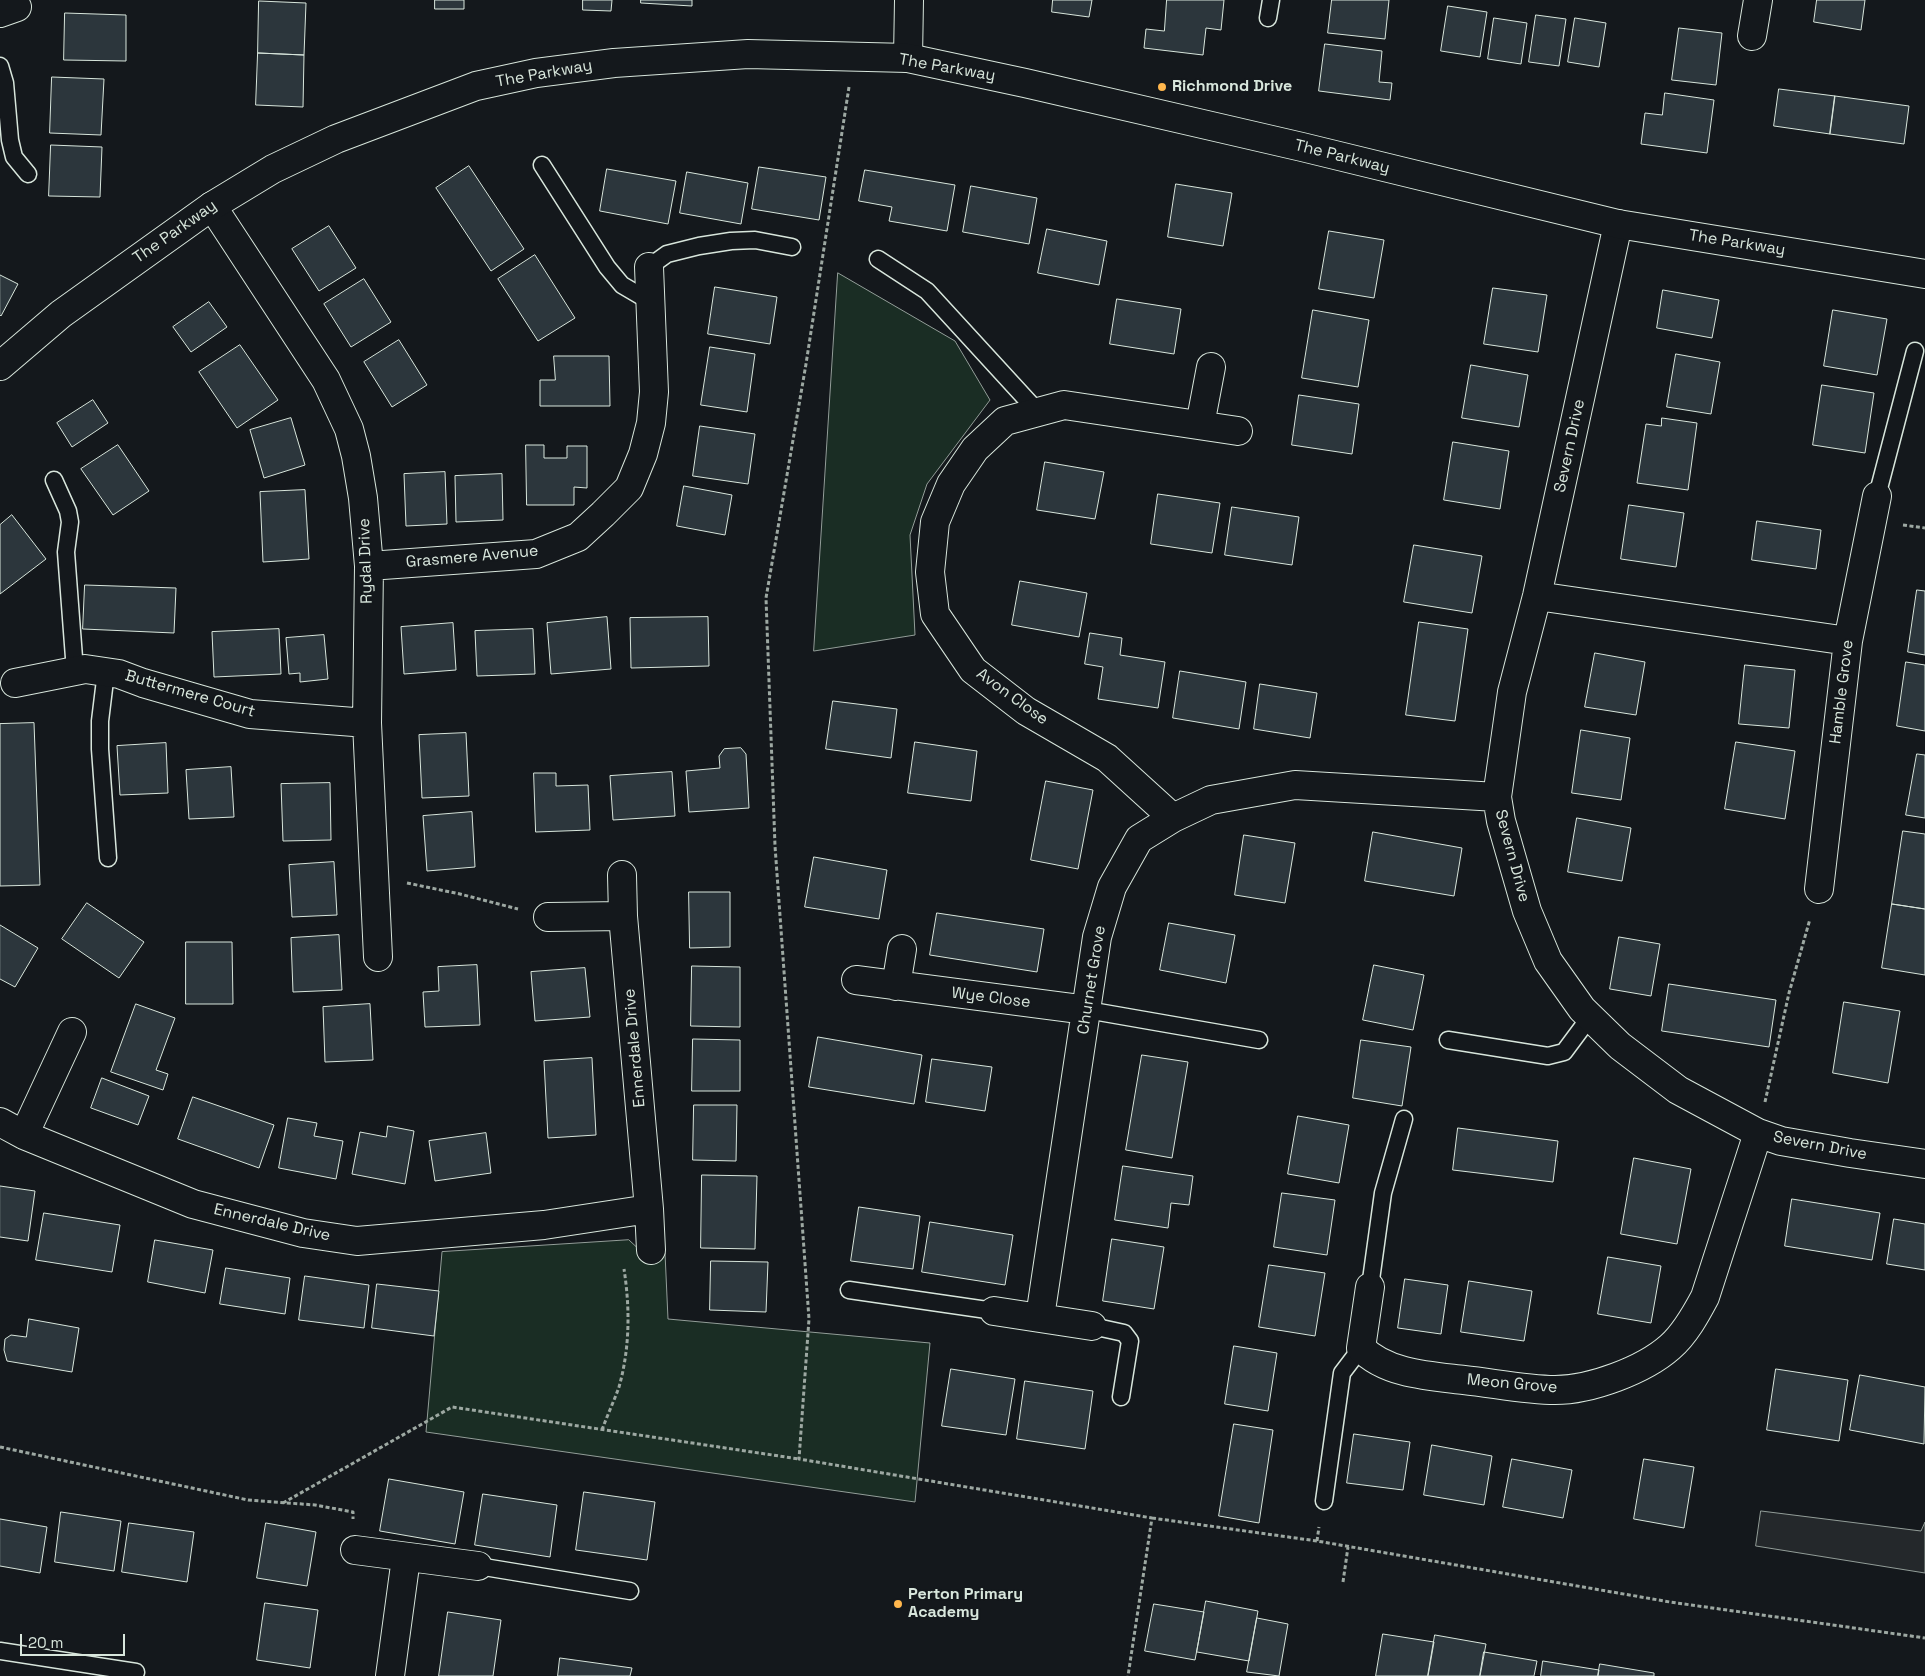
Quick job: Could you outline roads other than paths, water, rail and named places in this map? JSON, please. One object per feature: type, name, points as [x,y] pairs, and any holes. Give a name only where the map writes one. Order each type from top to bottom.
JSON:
[{"type":"street","points":[[908,58],[909,0]]},
{"type":"street","points":[[1752,36],[1758,0]]},
{"type":"street","name":"The Parkway","points":[[0,366],[60,314],[212,206],[273,169],[336,139],[476,86],[536,73],[614,63],[748,54],[908,58],[1312,149],[1618,224],[1925,274]]},
{"type":"street","name":"Rydal Drive","points":[[212,206],[326,380],[349,429],[362,489],[369,566],[367,723],[378,956]]},
{"type":"street","name":"Severn Drive","points":[[1618,224],[1537,596],[1512,692],[1497,798],[1501,821],[1527,911],[1548,961],[1582,1009],[1620,1046],[1678,1090],[1758,1134],[1781,1141],[1925,1164]]},
{"type":"street","name":"Grasmere Avenue","points":[[369,566],[536,554],[578,537],[629,488],[643,454],[651,423],[654,392],[649,267]]},
{"type":"street","points":[[1200,425],[1211,366]]},
{"type":"street","name":"Avon Close","points":[[1173,818],[1107,758],[1026,711],[973,670],[935,614],[930,572],[935,522],[951,484],[975,448],[1005,421],[1064,405],[1238,432]]},
{"type":"street","name":"Hamble Grove","points":[[1819,890],[1848,642],[1877,496]]},
{"type":"street","points":[[1537,596],[1848,642]]},
{"type":"street","name":"Buttermere Court","points":[[7,684],[84,669],[119,674],[143,683],[250,714],[367,723]]},
{"type":"street","name":"Churnet Grove","points":[[1040,1317],[1087,1010],[1096,937],[1112,887],[1139,839],[1173,818],[1211,800],[1295,785],[1497,798]]},
{"type":"street","name":"Ennerdale Drive","points":[[622,875],[623,916],[651,1250]]},
{"type":"street","points":[[548,917],[623,916]]},
{"type":"street","points":[[896,986],[902,949]]},
{"type":"street","name":"Wye Close","points":[[856,980],[1087,1010]]},
{"type":"street","points":[[24,1134],[72,1032]]},
{"type":"street","name":"Ennerdale Drive","points":[[0,1122],[24,1134],[194,1204],[303,1233],[357,1241],[544,1225],[649,1209]]},
{"type":"street","name":"Meon Grove","points":[[1361,1348],[1370,1357],[1393,1368],[1444,1378],[1555,1390],[1584,1387],[1613,1379],[1642,1365],[1671,1347],[1693,1319],[1705,1297],[1758,1134]]},
{"type":"street","points":[[1361,1348],[1370,1287]]},
{"type":"street","points":[[994,1311],[1092,1326]]},
{"type":"street","points":[[355,1550],[478,1566]]},
{"type":"street","points":[[390,1676],[406,1558]]},
{"type":"lane","points":[[1268,18],[1271,0]]},
{"type":"lane","points":[[0,66],[6,84],[10,140],[14,157],[28,174]]},
{"type":"lane","points":[[542,165],[607,267],[622,285],[651,302]]},
{"type":"lane","points":[[649,267],[667,254],[731,241],[755,240],[792,247]]},
{"type":"lane","points":[[878,259],[927,291],[1038,412]]},
{"type":"lane","points":[[1877,496],[1915,351]]},
{"type":"lane","points":[[54,480],[68,511],[70,522],[66,552],[74,671]]},
{"type":"lane","points":[[106,672],[100,720],[100,749],[108,858]]},
{"type":"lane","points":[[1087,1010],[1259,1040]]},
{"type":"lane","points":[[1448,1040],[1548,1056],[1564,1052],[1590,1017]]},
{"type":"lane","points":[[1370,1287],[1383,1193],[1404,1119]]},
{"type":"lane","points":[[849,1290],[994,1311]]},
{"type":"lane","points":[[1092,1326],[1124,1333],[1130,1341],[1121,1398]]},
{"type":"lane","points":[[1324,1501],[1342,1373],[1361,1348]]},
{"type":"lane","points":[[478,1566],[630,1591]]},
{"type":"lane","points":[[0,1651],[136,1672]]},
{"type":"place","name":"Richmond Drive","points":[[1162,87]]},
{"type":"place","name":"Perton Primary Academy","points":[[898,1604]]}]
